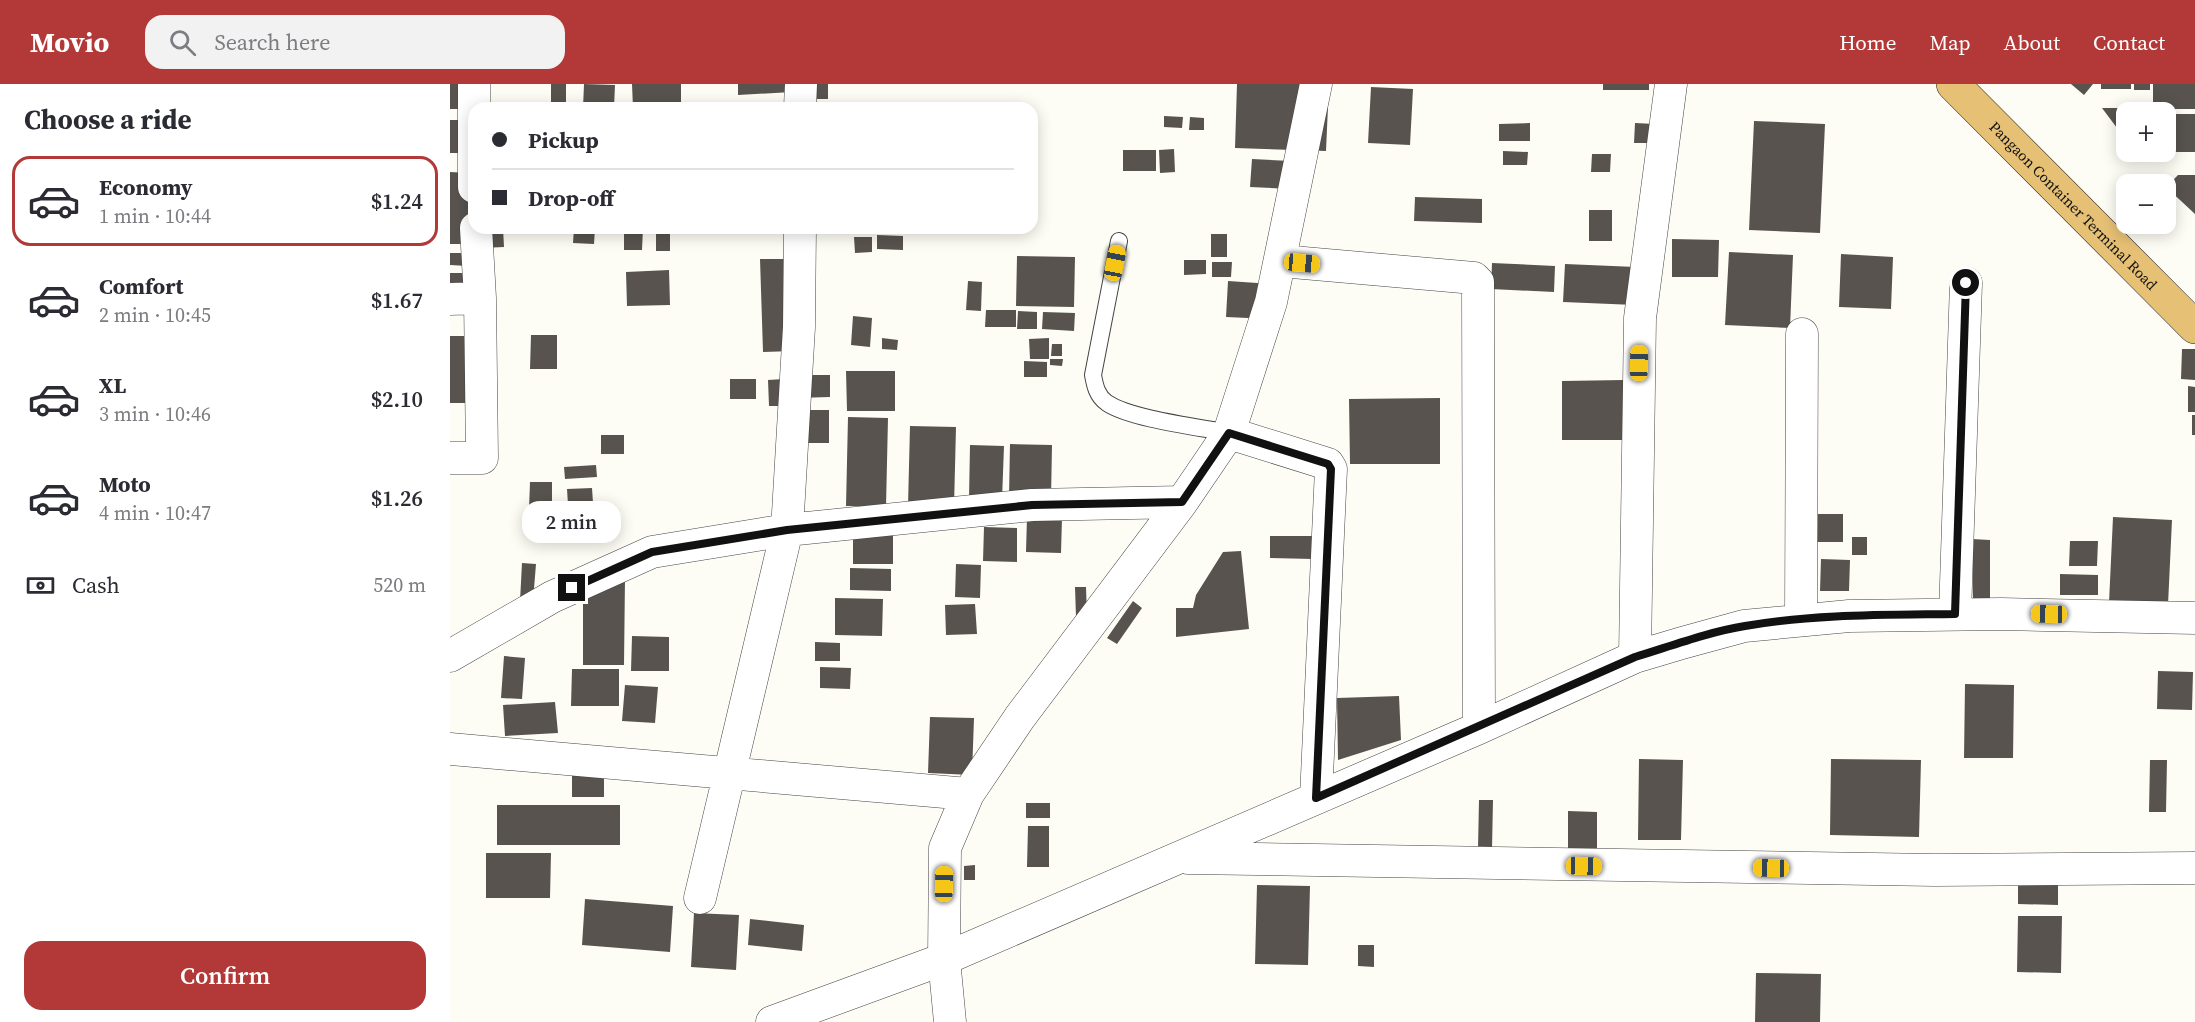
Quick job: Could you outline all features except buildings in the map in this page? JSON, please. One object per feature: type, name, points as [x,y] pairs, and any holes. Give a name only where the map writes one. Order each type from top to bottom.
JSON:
[{"type":"highway","name":"Pangaon Container Terminal Road","points":[[1953,84],[2195,327]]},
{"type":"street","points":[[474,84],[474,102]]},
{"type":"street","points":[[801,84],[801,102]]},
{"type":"street","points":[[950,1022],[944,959],[945,848],[968,794],[1020,717],[1182,502],[1229,433],[1271,302],[1316,84]]},
{"type":"street","points":[[1635,657],[1640,318],[1671,84]]},
{"type":"street","points":[[465,168],[468,153]]},
{"type":"street","points":[[450,458],[482,458],[465,298],[475,234]]},
{"type":"street","points":[[700,898],[787,530],[799,327],[800,234]]},
{"type":"street","points":[[1281,261],[1474,278],[1478,282],[1479,728]]},
{"type":"street","points":[[1955,614],[1966,283]]},
{"type":"street","points":[[1801,620],[1802,334]]},
{"type":"street","points":[[1229,433],[1328,464],[1331,469],[1316,798]]},
{"type":"street","points":[[450,656],[552,597],[652,552],[787,530],[1032,505],[1182,502]]},
{"type":"street","points":[[772,1022],[944,959],[1479,728],[1635,657],[1744,626],[1849,616],[1955,614],[2195,618]]},
{"type":"street","points":[[450,749],[968,794]]},
{"type":"street","points":[[1180,858],[1935,870],[2195,868]]},
{"type":"lane","points":[[1119,241],[1093,375],[1096,392],[1107,403],[1128,412],[1229,433]]},
{"type":"route","points":[[572,588],[652,552],[787,530],[1032,505],[1182,502],[1229,433],[1328,464],[1331,469],[1316,798],[1479,728],[1635,657],[1682,643],[1744,626],[1849,616],[1955,614],[1966,283]]}]
